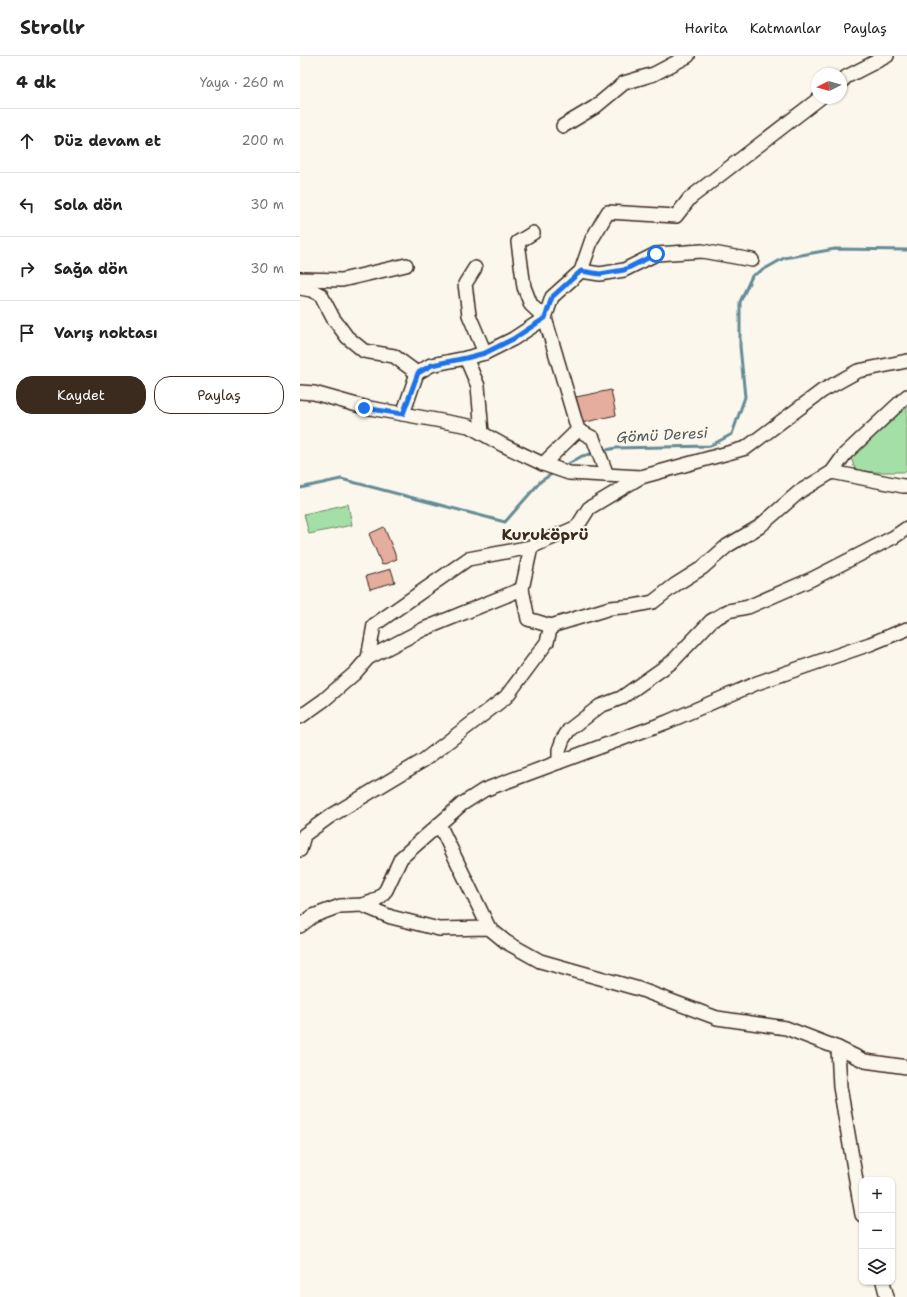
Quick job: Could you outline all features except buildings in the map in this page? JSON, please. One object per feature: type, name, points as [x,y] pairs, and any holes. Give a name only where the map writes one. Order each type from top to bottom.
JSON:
[{"type":"street","points":[[563,126],[595,107],[624,83],[654,74],[688,56]]},
{"type":"street","points":[[847,76],[888,56]]},
{"type":"street","points":[[403,414],[418,373],[432,365],[485,353],[513,339],[545,318],[552,297],[581,271],[592,239],[608,212],[676,216],[690,198],[812,104]]},
{"type":"street","points":[[533,232],[518,242],[524,288],[531,305],[545,318],[578,430],[594,438],[607,475]]},
{"type":"street","points":[[581,271],[600,274],[624,270],[656,254],[702,251],[752,260]]},
{"type":"street","points":[[300,279],[342,280],[406,265]]},
{"type":"street","points":[[475,268],[465,284],[469,315],[485,353]]},
{"type":"street","points":[[300,288],[311,290],[321,295],[347,337],[364,351],[394,356],[418,373]]},
{"type":"street","points":[[466,358],[478,386],[482,433]]},
{"type":"street","points":[[368,658],[374,625],[468,559],[531,546],[577,527],[589,508],[641,477],[746,448],[822,391],[858,371],[907,361]]},
{"type":"street","points":[[300,392],[314,393],[364,408],[469,426],[543,464],[568,473],[641,477]]},
{"type":"street","points":[[531,546],[522,589],[528,619],[551,626],[610,608],[653,602],[675,585],[702,568],[726,546],[759,527],[799,492],[832,472],[845,454],[907,396]]},
{"type":"street","points":[[543,464],[578,430]]},
{"type":"street","points":[[832,472],[907,486]]},
{"type":"street","points":[[559,762],[559,750],[563,739],[569,730],[600,706],[620,698],[672,662],[711,621],[728,612],[748,607],[812,579],[894,537],[907,528]]},
{"type":"street","points":[[300,718],[324,700],[355,673],[368,658],[424,629],[522,589]]},
{"type":"street","points":[[300,850],[304,835],[316,826],[424,760],[506,697],[547,642],[551,626]]},
{"type":"street","points":[[300,926],[313,916],[340,906],[362,905],[372,902],[380,897],[386,890],[401,858],[462,804],[484,790],[667,722],[757,683],[870,644],[907,629]]},
{"type":"street","points":[[439,824],[489,928],[506,942],[540,961],[639,989],[718,1018],[786,1028],[838,1048],[865,1061],[907,1067]]},
{"type":"street","points":[[362,905],[391,917],[439,929],[489,928]]},
{"type":"street","points":[[838,1048],[840,1087],[862,1213]]},
{"type":"street","points":[[884,1285],[887,1297]]},
{"type":"green space","points":[[907,404],[907,472],[856,472],[850,455]]},
{"type":"green space","points":[[348,504],[352,525],[309,534],[304,514]]},
{"type":"waterway","name":"Gömü Deresi","points":[[601,451],[616,448],[710,446],[732,434],[745,397],[740,346],[740,302],[752,276],[784,258],[835,249],[907,250]]},
{"type":"waterway","name":"Gömü Deresi","points":[[563,467],[582,456],[596,453]]},
{"type":"waterway","name":"Gömü Deresi","points":[[300,488],[341,479],[505,522],[541,481],[555,472]]},
{"type":"district","name":"Kuruköprü","points":[[545,534]]},
{"type":"route","points":[[364,408],[403,414],[418,373],[432,365],[485,353],[513,339],[545,318],[552,297],[581,271],[600,274],[624,270],[656,254]]}]
